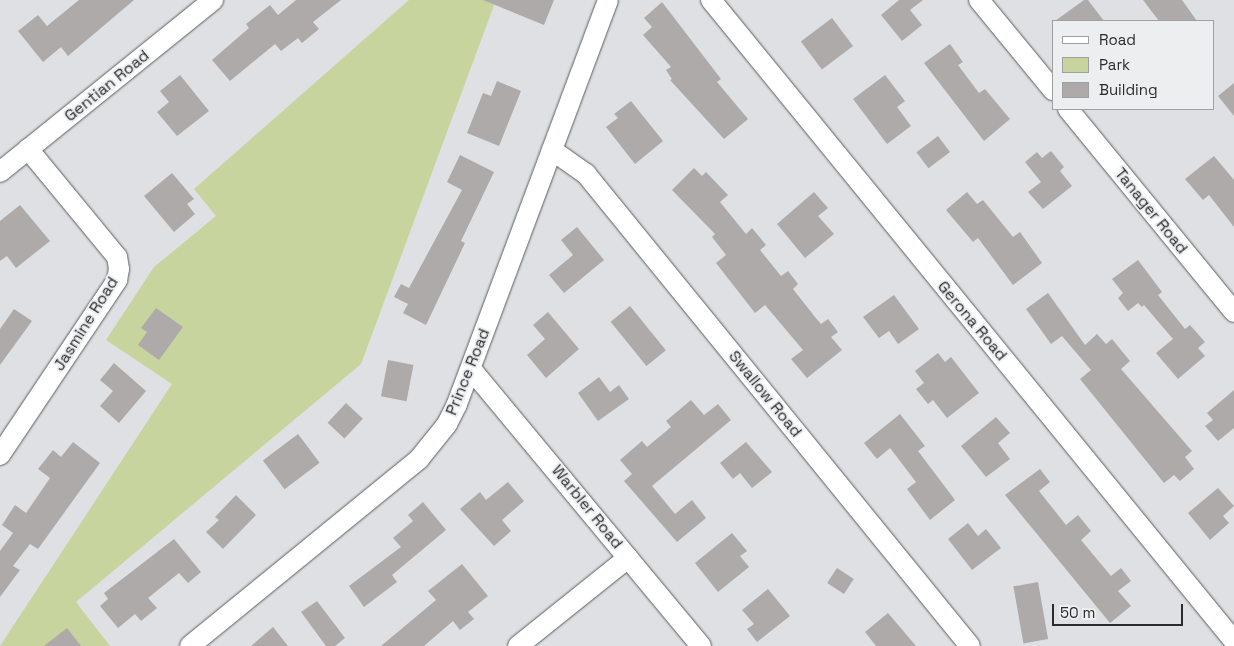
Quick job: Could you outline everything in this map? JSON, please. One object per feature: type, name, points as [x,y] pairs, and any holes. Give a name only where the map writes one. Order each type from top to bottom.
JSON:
[{"type":"street","name":"Gentian Road","points":[[0,172],[213,0]]},
{"type":"street","name":"Prince Road","points":[[190,646],[419,459],[447,424],[471,369],[608,0]]},
{"type":"street","name":"Gerona Road","points":[[711,0],[1234,641]]},
{"type":"street","points":[[980,0],[1052,89]]},
{"type":"street","name":"Tanager Road","points":[[1069,110],[1234,312]]},
{"type":"street","name":"Jasmine Road","points":[[0,456],[117,280],[120,269],[117,257],[28,149]]},
{"type":"street","name":"Swallow Road","points":[[552,150],[586,174],[970,646]]},
{"type":"street","name":"Warbler Road","points":[[471,369],[701,646]]},
{"type":"street","points":[[518,646],[628,558]]},
{"type":"green space","points":[[409,0],[496,0],[361,364],[76,602],[110,646],[0,646],[172,384],[106,340],[154,267],[216,216],[194,189]]},
{"type":"building","points":[[79,0],[134,0],[68,56],[61,47],[43,62],[18,31],[38,15],[47,26]]},
{"type":"building","points":[[296,0],[341,0],[313,22],[319,29],[302,43],[298,38],[281,51],[275,44],[230,81],[212,60],[249,28],[246,24],[270,5],[278,15]]},
{"type":"building","points":[[483,0],[554,0],[544,25]]},
{"type":"building","points":[[899,0],[923,0],[910,10],[922,25],[902,41],[881,15]]},
{"type":"building","points":[[1084,0],[1088,0],[1103,20],[1056,20]]},
{"type":"building","points":[[1143,0],[1182,0],[1196,20],[1158,20]]},
{"type":"building","points":[[662,2],[721,79],[717,82],[748,119],[724,139],[670,80],[672,79],[666,70],[671,67],[643,35],[652,27],[644,18]]},
{"type":"building","points":[[832,18],[853,46],[822,69],[801,41]]},
{"type":"building","points":[[950,44],[963,62],[958,65],[979,93],[985,89],[1010,119],[984,141],[924,63]]},
{"type":"building","points":[[180,75],[209,111],[177,136],[157,112],[169,102],[160,91]]},
{"type":"building","points":[[885,75],[905,101],[897,107],[911,126],[887,144],[853,99]]},
{"type":"building","points":[[497,81],[521,91],[499,146],[467,133],[483,93],[491,96]]},
{"type":"building","points":[[1234,83],[1234,116],[1218,96]]},
{"type":"building","points":[[631,101],[663,141],[635,164],[606,127],[618,118],[614,114]]},
{"type":"building","points":[[938,136],[950,152],[928,168],[916,152]]},
{"type":"building","points":[[1051,151],[1064,167],[1060,171],[1072,186],[1043,209],[1028,192],[1041,182],[1025,162],[1037,152],[1042,158]]},
{"type":"building","points":[[460,155],[494,172],[461,241],[465,243],[426,325],[403,313],[408,304],[394,297],[401,284],[409,288],[462,190],[447,182]]},
{"type":"building","points":[[1214,156],[1234,180],[1234,227],[1209,195],[1203,200],[1185,179]]},
{"type":"building","points":[[694,168],[702,176],[706,172],[728,195],[720,202],[746,234],[752,228],[766,245],[760,250],[781,276],[788,271],[798,284],[793,289],[821,324],[828,319],[838,332],[831,337],[842,350],[807,378],[791,359],[803,350],[765,305],[755,313],[716,263],[726,255],[712,237],[715,234],[672,190]]},
{"type":"building","points":[[172,173],[194,199],[187,204],[195,214],[174,232],[144,196]]},
{"type":"building","points":[[814,192],[828,208],[818,216],[834,234],[805,258],[777,224]]},
{"type":"building","points":[[967,192],[977,204],[983,200],[1013,237],[1020,232],[1042,263],[1013,285],[978,238],[973,242],[946,210]]},
{"type":"building","points":[[20,205],[50,241],[16,268],[7,256],[0,261],[0,221]]},
{"type":"building","points":[[577,227],[604,260],[564,293],[549,275],[573,255],[561,240]]},
{"type":"building","points":[[1138,260],[1162,292],[1158,295],[1185,329],[1190,325],[1205,342],[1198,348],[1205,356],[1178,379],[1156,353],[1173,339],[1144,305],[1142,307],[1138,303],[1128,311],[1118,298],[1123,293],[1112,279]]},
{"type":"building","points":[[1048,293],[1085,345],[1097,334],[1106,344],[1112,339],[1130,361],[1121,369],[1192,451],[1185,457],[1194,469],[1180,481],[1174,475],[1164,483],[1080,379],[1091,370],[1062,336],[1051,344],[1026,309]]},
{"type":"building","points":[[894,295],[919,329],[898,344],[889,331],[879,338],[863,317]]},
{"type":"building","points":[[630,306],[666,350],[646,366],[611,322]]},
{"type":"building","points":[[156,308],[183,327],[159,360],[138,345],[147,332],[141,328]]},
{"type":"building","points":[[14,309],[32,321],[0,365],[0,329]]},
{"type":"building","points":[[548,312],[579,349],[546,378],[527,355],[545,339],[533,325]]},
{"type":"building","points":[[938,353],[945,362],[951,357],[979,393],[947,418],[933,400],[928,404],[916,389],[924,383],[915,371]]},
{"type":"building","points":[[388,360],[414,365],[406,401],[381,396]]},
{"type":"building","points":[[114,363],[146,391],[119,423],[100,406],[113,391],[100,380]]},
{"type":"building","points":[[599,377],[610,392],[619,385],[629,399],[598,421],[578,393]]},
{"type":"building","points":[[1234,390],[1234,428],[1218,441],[1205,426],[1213,420],[1207,413]]},
{"type":"building","points":[[691,400],[704,415],[718,404],[731,420],[652,486],[675,514],[692,500],[706,518],[677,542],[624,481],[632,474],[620,460],[642,441],[647,447],[671,427],[666,421]]},
{"type":"building","points":[[346,403],[363,419],[344,438],[328,423]]},
{"type":"building","points":[[900,414],[925,446],[918,451],[955,500],[930,520],[907,489],[916,482],[890,448],[877,459],[864,443]]},
{"type":"building","points":[[996,417],[1010,433],[998,443],[1010,459],[986,477],[961,446]]},
{"type":"building","points":[[298,434],[320,463],[285,489],[263,460]]},
{"type":"building","points":[[73,442],[100,463],[38,549],[30,544],[13,566],[20,570],[0,597],[0,551],[13,533],[2,525],[15,505],[26,513],[50,478],[38,469],[53,450],[61,457]]},
{"type":"building","points":[[746,442],[772,472],[752,488],[740,473],[733,479],[720,463]]},
{"type":"building","points":[[1040,469],[1050,482],[1039,491],[1066,525],[1078,515],[1091,531],[1081,540],[1111,576],[1121,568],[1131,581],[1118,591],[1131,606],[1110,623],[1005,495]]},
{"type":"building","points":[[508,482],[524,501],[502,520],[511,531],[494,546],[460,509],[480,492],[486,500]]},
{"type":"building","points":[[1218,488],[1234,506],[1223,516],[1229,523],[1210,540],[1188,513]]},
{"type":"building","points":[[236,495],[256,515],[223,549],[206,532],[219,520],[215,517]]},
{"type":"building","points":[[423,502],[446,530],[392,575],[397,582],[364,607],[349,586],[401,547],[393,538],[413,521],[408,515]]},
{"type":"building","points":[[968,523],[978,536],[986,529],[1001,548],[972,570],[948,539]]},
{"type":"building","points":[[732,533],[747,551],[740,556],[749,567],[718,592],[695,563]]},
{"type":"building","points":[[174,539],[201,572],[188,583],[179,573],[148,598],[157,608],[141,621],[135,614],[118,628],[100,606],[108,599],[104,593]]},
{"type":"building","points":[[462,564],[488,596],[468,612],[474,619],[460,630],[453,621],[424,646],[381,646],[436,600],[428,591]]},
{"type":"building","points":[[837,568],[854,579],[844,594],[827,583]]},
{"type":"building","points":[[1038,582],[1048,639],[1023,643],[1013,586]]},
{"type":"building","points":[[768,589],[790,616],[757,642],[747,629],[754,624],[742,610]]},
{"type":"building","points":[[317,601],[345,638],[335,646],[326,646],[301,612]]},
{"type":"building","points":[[888,613],[916,646],[876,646],[865,632]]},
{"type":"building","points":[[273,627],[288,646],[251,646]]},
{"type":"building","points":[[67,628],[81,646],[44,646]]}]
